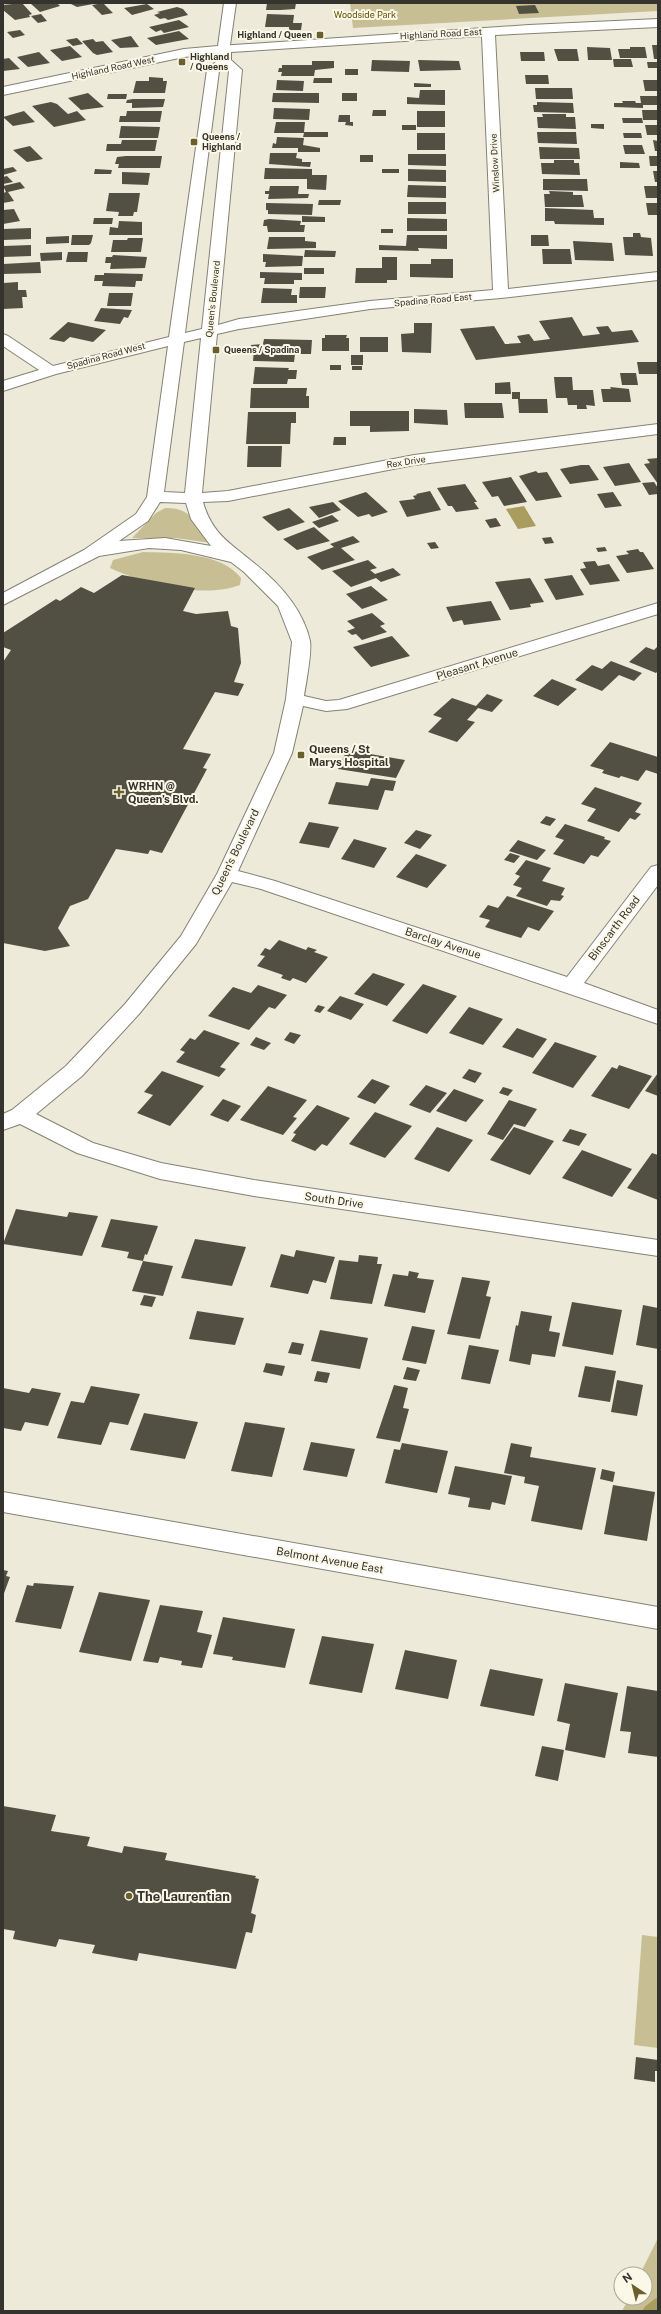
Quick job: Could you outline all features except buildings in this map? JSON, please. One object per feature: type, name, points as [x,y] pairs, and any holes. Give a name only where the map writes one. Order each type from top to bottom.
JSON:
[{"type":"street","points":[[224,55],[230,3]]},
{"type":"street","name":"Highland Road East","points":[[224,55],[488,32],[658,23]]},
{"type":"street","name":"Winslow Drive","points":[[488,32],[501,294]]},
{"type":"street","name":"Highland Road West","points":[[3,91],[184,53],[224,55]]},
{"type":"street","name":"Queen's Boulevard","points":[[3,600],[90,554],[142,517],[155,498],[178,338],[213,70],[224,55],[236,70],[193,498],[199,518],[214,540],[250,568],[286,604],[301,642],[295,699],[283,753],[227,874],[189,938],[132,1009],[74,1071],[12,1119]]},
{"type":"street","name":"Spadina Road East","points":[[209,330],[239,324],[370,305],[501,294],[658,276]]},
{"type":"street","name":"Spadina Road West","points":[[3,386],[51,371],[209,330]]},
{"type":"street","points":[[3,339],[51,371]]},
{"type":"street","name":"Rex Drive","points":[[155,498],[228,496],[307,479],[414,460],[658,429]]},
{"type":"street","name":"Queen's Boulevard","points":[[90,554],[141,543],[173,543],[202,548],[230,558],[250,568]]},
{"type":"street","name":"Pleasant Avenue","points":[[295,699],[326,706],[341,705],[658,608]]},
{"type":"street","name":"Binscarth Road","points":[[571,986],[658,871]]},
{"type":"street","name":"Barclay Avenue","points":[[227,874],[268,885],[571,986],[658,1017]]},
{"type":"street","name":"South Drive","points":[[12,1119],[85,1148],[160,1171],[254,1188],[658,1248]]},
{"type":"street","name":"Belmont Avenue East","points":[[3,1502],[658,1618]]},
{"type":"green space","name":"Woodside Park","points":[[350,3],[658,3],[658,11],[353,28]]},
{"type":"green space","points":[[165,508],[174,508],[187,513],[202,528],[212,541],[211,543],[176,538],[132,538],[156,513]]},
{"type":"green space","points":[[143,552],[182,554],[222,563],[232,569],[241,578],[240,585],[225,589],[209,590],[174,588],[124,574],[110,568],[113,560]]},
{"type":"green space","points":[[642,1935],[658,1937],[658,2048],[634,2045]]},
{"type":"green space","points":[[658,2238],[658,2311],[622,2311],[625,2306],[653,2306],[653,2266],[644,2266]]},
{"type":"shaded area","points":[[524,506],[536,526],[518,529],[506,509]]},
{"type":"waterway","points":[[649,2311],[658,2304]]},
{"type":"place","name":"Highland / Queen","points":[[320,35]]},
{"type":"place","name":"Highland / Queens","points":[[182,62]]},
{"type":"place","name":"Queens / Highland","points":[[194,142]]},
{"type":"place","name":"Queens / Spadina","points":[[216,350]]},
{"type":"place","name":"Queens / St Marys Hospital","points":[[301,755]]},
{"type":"place","name":"WRHN @ Queen’s Blvd.","points":[[119,792]]},
{"type":"place","name":"The Laurentian","points":[[129,1896]]}]
